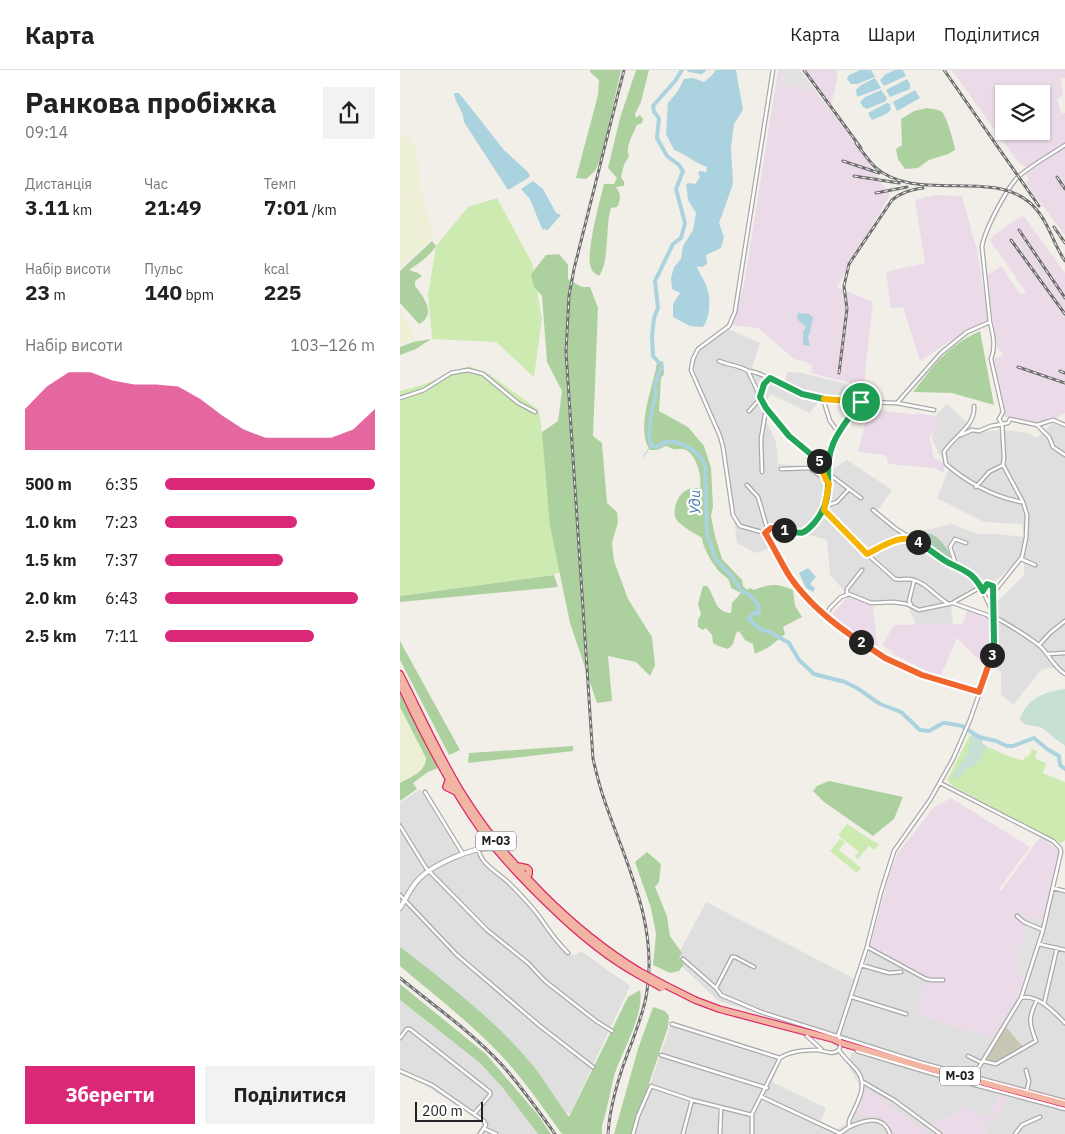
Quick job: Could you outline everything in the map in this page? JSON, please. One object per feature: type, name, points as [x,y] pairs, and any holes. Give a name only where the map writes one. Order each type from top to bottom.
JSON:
[{"type":"highway","name":"М-03","points":[[400,674],[458,793],[481,830],[496,849],[585,932],[638,972],[662,986],[718,1012],[1065,1103]]},
{"type":"highway","name":"М-03","points":[[400,684],[440,765],[486,829],[518,866],[525,878]]},
{"type":"highway","name":"М-03","points":[[662,986],[718,1009],[833,1039],[841,1043]]},
{"type":"street","points":[[773,70],[735,312],[729,326],[698,349],[691,370],[723,447],[734,519],[740,526],[766,532],[775,528],[800,534],[806,532],[826,506],[829,484],[829,460],[833,445],[839,433],[861,402]]},
{"type":"street","points":[[994,592],[1021,559],[1026,538],[1027,515],[1023,502],[1003,465],[1002,424],[999,419],[1003,412],[991,359],[994,339],[990,322],[982,247],[984,236],[1008,191],[1017,179],[1065,145]]},
{"type":"street","points":[[898,402],[940,352],[967,332],[990,322]]},
{"type":"street","points":[[719,361],[733,367],[745,368],[748,371],[759,373],[802,394],[823,399],[898,402],[934,410]]},
{"type":"street","points":[[400,398],[424,390],[451,374],[468,370],[483,374],[518,402],[535,412]]},
{"type":"street","points":[[748,371],[766,408],[789,436],[816,458],[823,469],[824,479]]},
{"type":"street","points":[[749,411],[760,397],[764,384],[770,378]]},
{"type":"street","points":[[823,399],[830,420],[839,433]]},
{"type":"street","points":[[974,406],[973,415],[944,452],[946,464],[976,487],[1001,498],[1023,502]]},
{"type":"street","points":[[762,472],[761,439],[766,408]]},
{"type":"street","points":[[958,436],[972,430],[979,431],[1008,423],[1010,419],[1037,425],[1053,420],[1065,425]]},
{"type":"street","points":[[1037,425],[1049,437],[1053,448],[1065,455]]},
{"type":"street","points":[[976,487],[989,472],[1003,465]]},
{"type":"street","points":[[781,468],[809,468],[814,470],[829,484]]},
{"type":"street","points":[[829,474],[861,498]]},
{"type":"street","points":[[747,486],[758,497],[766,532],[799,588],[825,617],[885,658],[935,680],[979,692]]},
{"type":"street","points":[[826,506],[837,502],[849,488]]},
{"type":"street","points":[[824,510],[867,554],[895,579],[914,580],[926,586],[940,599],[948,603]]},
{"type":"street","points":[[873,510],[889,524],[973,576],[982,589],[993,613]]},
{"type":"street","points":[[867,554],[900,539],[913,539]]},
{"type":"street","points":[[956,566],[950,547],[955,539],[966,543]]},
{"type":"street","points":[[1021,559],[1035,565]]},
{"type":"street","points":[[847,595],[847,590],[862,570]]},
{"type":"street","points":[[910,605],[909,601],[914,580]]},
{"type":"street","points":[[752,1134],[752,1115],[767,1088],[780,1058],[785,1054],[797,1052],[822,1050],[834,1053],[839,1050],[841,1043],[838,1036],[852,997],[894,851],[940,783],[970,720],[994,648],[993,586],[990,584],[985,585],[982,589],[952,603]]},
{"type":"street","points":[[825,617],[830,608],[841,597],[849,594],[871,603],[888,601],[910,605],[919,610],[952,603],[1000,620],[1039,645],[1048,654],[1052,662],[1065,674]]},
{"type":"street","points":[[1039,645],[1065,621]]},
{"type":"street","points":[[1048,654],[1065,653]]},
{"type":"street","points":[[940,783],[1057,844],[1061,852],[1043,930],[1021,998],[973,1078]]},
{"type":"street","points":[[425,792],[463,854]]},
{"type":"street","points":[[400,826],[426,868],[487,930],[528,963],[545,981],[596,1021],[612,1031]]},
{"type":"street","points":[[478,849],[484,841],[481,830]]},
{"type":"street","points":[[478,849],[480,857],[486,865],[511,886],[535,911],[568,953]]},
{"type":"street","points":[[400,908],[416,882],[430,871],[463,854],[478,849],[496,849]]},
{"type":"street","points":[[1053,888],[1065,891]]},
{"type":"street","points":[[400,895],[456,955],[540,1026],[593,1067]]},
{"type":"street","points":[[1017,916],[1024,922],[1043,930]]},
{"type":"street","points":[[1039,944],[1065,950]]},
{"type":"street","points":[[867,947],[926,979],[943,980]]},
{"type":"street","points":[[1044,1004],[1057,948]]},
{"type":"street","points":[[716,988],[732,957],[734,956],[754,967]]},
{"type":"street","points":[[683,959],[716,988],[721,995],[754,1009],[922,1063],[973,1078],[1027,1090],[1065,1103]]},
{"type":"street","points":[[861,965],[889,974],[901,972]]},
{"type":"street","points":[[852,997],[883,1005],[906,1014]]},
{"type":"street","points":[[1021,998],[1031,997],[1037,1000],[1065,1023]]},
{"type":"street","points":[[968,1056],[983,1062],[996,1064],[1036,1041],[1029,1023],[1037,1000]]},
{"type":"street","points":[[672,1024],[780,1058]]},
{"type":"street","points":[[400,1038],[410,1028],[490,1092],[490,1095],[474,1114]]},
{"type":"street","points":[[807,1036],[822,1050]]},
{"type":"street","points":[[855,1047],[858,1051],[930,1073],[1065,1109]]},
{"type":"street","points":[[839,1050],[858,1072],[863,1082],[894,1100],[940,1134]]},
{"type":"street","points":[[661,1055],[767,1088]]},
{"type":"street","points":[[1026,1070],[1029,1081],[1027,1090]]},
{"type":"street","points":[[400,1071],[425,1082],[484,1121],[486,1125],[480,1134]]},
{"type":"street","points":[[849,1127],[849,1121],[863,1082]]},
{"type":"street","points":[[633,1134],[638,1116],[651,1086],[692,1100],[752,1115]]},
{"type":"street","points":[[762,1097],[839,1133],[849,1127],[868,1121],[880,1121],[885,1124],[890,1134]]},
{"type":"street","points":[[682,1134],[692,1100]]},
{"type":"street","points":[[720,1134],[721,1108]]},
{"type":"street","points":[[1016,1134],[1024,1124],[1040,1117]]},
{"type":"street","points":[[485,1128],[496,1134]]},
{"type":"shaded area","points":[[778,70],[800,70],[861,151],[890,195],[837,287],[873,302],[863,391],[851,391],[851,383],[811,373],[812,364],[794,359],[758,328],[731,325],[744,285]]},
{"type":"shaded area","points":[[783,70],[797,70],[802,74],[812,90],[798,89],[798,87],[780,84]]},
{"type":"shaded area","points":[[805,70],[836,70],[838,75],[831,106]]},
{"type":"shaded area","points":[[952,70],[1065,70],[1065,78],[1061,79],[1063,95],[1057,99],[1061,113],[1065,113],[1065,142],[1029,168],[1021,164],[1002,140],[1050,140],[1050,85],[995,85],[995,130]]},
{"type":"shaded area","points":[[400,132],[411,139],[417,152],[420,188],[400,197]]},
{"type":"shaded area","points":[[1065,147],[1065,235],[1025,183],[1029,180],[1026,174]]},
{"type":"shaded area","points":[[421,190],[432,234],[427,243],[400,266],[400,199]]},
{"type":"shaded area","points":[[934,195],[962,196],[977,250],[989,325],[963,333],[920,361],[903,307],[891,308],[886,272],[925,263],[915,200]]},
{"type":"shaded area","points":[[1023,215],[1065,273],[1065,413],[1055,419],[1049,417],[1048,420],[1034,423],[1005,417],[993,359],[1003,356],[996,342],[987,276],[1001,266],[1021,295],[1026,292],[989,239]]},
{"type":"shaded area","points":[[400,309],[415,338],[400,344]]},
{"type":"shaded area","points":[[728,329],[760,343],[752,368],[784,382],[788,372],[802,373],[846,384],[848,404],[818,402],[810,413],[771,394],[763,407],[767,423],[776,442],[778,464],[810,467],[826,473],[847,460],[892,490],[877,511],[902,531],[913,533],[952,524],[977,534],[1024,537],[1022,524],[984,522],[937,498],[950,466],[938,453],[932,438],[937,414],[947,404],[977,432],[1004,430],[1028,433],[1036,438],[1053,423],[1065,428],[1065,675],[1058,669],[1042,669],[1013,705],[1001,694],[1001,672],[991,664],[994,651],[997,602],[1024,575],[1024,541],[1019,559],[1000,577],[951,606],[953,624],[916,625],[908,606],[872,603],[845,592],[830,575],[827,540],[779,527],[770,531],[770,548],[756,553],[737,543],[725,445],[716,420],[702,393],[695,372],[694,361],[702,348]]},
{"type":"shaded area","points":[[881,410],[936,416],[937,427],[930,439],[934,458],[945,463],[944,473],[934,468],[888,464],[886,455],[858,452],[867,415],[872,411]]},
{"type":"shaded area","points":[[849,595],[873,606],[878,651],[830,617]]},
{"type":"shaded area","points":[[968,609],[989,618],[993,640],[985,666],[957,638],[941,675],[929,672],[893,654],[893,652],[882,645],[894,625],[962,624]]},
{"type":"shaded area","points":[[1065,689],[1065,746],[1042,728],[1024,724],[1020,719],[1027,706],[1038,697]]},
{"type":"shaded area","points":[[400,707],[426,758],[426,764],[422,769],[400,783]]},
{"type":"shaded area","points":[[972,734],[982,739],[983,744],[987,746],[974,766],[966,769],[962,776],[951,779],[967,754]]},
{"type":"shaded area","points":[[420,789],[462,858],[477,853],[485,865],[507,883],[527,904],[546,931],[567,954],[575,955],[581,951],[630,986],[570,1114],[564,1111],[400,952],[400,803]]},
{"type":"shaded area","points":[[951,798],[1030,847],[999,889],[1001,891],[1040,837],[1060,851],[1043,924],[1017,1001],[995,1039],[917,1015],[924,980],[870,947],[889,876],[897,854],[934,807]]},
{"type":"shaded area","points":[[1055,887],[1065,889],[1065,1102],[970,1076],[718,1001],[675,960],[706,902],[859,981],[869,951],[874,949],[924,980],[995,1039],[1012,1014],[1020,997]]},
{"type":"shaded area","points":[[1029,915],[1040,923],[1025,978],[1015,970]]},
{"type":"shaded area","points":[[400,1000],[480,1063],[502,1087],[538,1134],[476,1134],[483,1123],[408,1074],[400,1071]]},
{"type":"shaded area","points":[[672,1021],[781,1059],[772,1082],[826,1108],[821,1121],[836,1129],[846,1125],[861,1088],[849,1067],[851,1052],[1065,1109],[1065,1134],[633,1134]]},
{"type":"shaded area","points":[[1006,1027],[1024,1048],[997,1063],[984,1061]]},
{"type":"shaded area","points":[[864,1090],[874,1094],[929,1134],[892,1134],[882,1116],[852,1116]]},
{"type":"shaded area","points":[[999,1094],[1008,1097],[1000,1113],[986,1126],[990,1130],[986,1134],[944,1134],[932,1125],[946,1115],[949,1118],[963,1106],[986,1118],[990,1114]]},
{"type":"green space","points":[[590,70],[621,70],[602,155],[595,171],[586,179],[576,178],[598,95],[599,80]]},
{"type":"green space","points":[[636,70],[649,70],[641,102],[635,114],[636,118],[640,115],[643,119],[642,123],[637,125],[629,145],[629,156],[621,177],[624,186],[616,187],[620,199],[617,207],[611,208],[609,215],[605,262],[599,276],[591,268],[591,240],[604,184],[614,184],[617,178],[608,168],[620,118]]},
{"type":"green space","points":[[927,108],[939,110],[944,114],[955,150],[929,160],[918,168],[905,169],[898,159],[896,149],[902,145],[901,119],[914,111]]},
{"type":"green space","points":[[497,198],[532,263],[542,319],[534,377],[496,342],[432,339],[428,295],[436,246],[468,207]]},
{"type":"green space","points":[[432,241],[436,246],[434,249],[409,270],[422,276],[415,281],[415,286],[425,300],[428,311],[427,316],[419,324],[400,303],[400,271]]},
{"type":"green space","points":[[559,254],[568,265],[568,279],[582,287],[590,287],[598,308],[593,436],[602,443],[607,503],[617,512],[618,522],[612,543],[614,561],[628,599],[652,637],[655,665],[650,676],[636,662],[608,656],[612,701],[597,703],[570,623],[550,526],[542,432],[558,421],[562,391],[547,362],[542,296],[534,287],[531,274],[546,255]]},
{"type":"green space","points":[[980,331],[994,405],[952,393],[913,392],[942,357],[958,343]]},
{"type":"green space","points":[[431,339],[416,349],[400,355],[400,347],[413,342]]},
{"type":"green space","points":[[663,361],[664,374],[661,378],[659,411],[688,427],[704,446],[711,468],[713,507],[711,516],[722,559],[742,580],[743,586],[747,590],[774,585],[793,590],[795,606],[802,617],[783,627],[785,634],[769,647],[755,654],[753,644],[745,640],[739,631],[736,633],[733,644],[728,649],[713,643],[712,635],[706,628],[703,630],[698,627],[698,620],[701,614],[698,604],[703,586],[707,586],[718,607],[725,612],[731,613],[732,603],[741,593],[731,588],[728,579],[715,566],[702,538],[684,527],[676,519],[675,508],[682,493],[692,488],[700,488],[696,461],[690,453],[683,449],[673,449],[666,446],[657,450],[650,450],[646,441],[644,431],[646,408],[657,363]]},
{"type":"green space","points":[[469,366],[489,374],[539,410],[560,572],[553,575],[400,596],[400,391],[422,385]]},
{"type":"green space","points":[[927,533],[936,537],[944,544],[949,553],[950,563],[913,538],[915,535]]},
{"type":"green space","points":[[554,575],[558,587],[400,602],[400,596]]},
{"type":"green space","points":[[400,641],[460,750],[449,755],[400,660]]},
{"type":"green space","points":[[400,693],[438,768],[428,772],[413,783],[417,789],[400,801],[400,783],[420,770],[426,758],[400,707]]},
{"type":"green space","points":[[970,735],[989,747],[1023,761],[1025,757],[1029,756],[1032,749],[1037,751],[1035,757],[1046,763],[1043,773],[1065,782],[1065,840],[1061,843],[953,786],[947,780]]},
{"type":"green space","points":[[573,746],[573,751],[468,763],[469,753]]},
{"type":"green space","points":[[829,781],[903,797],[894,819],[873,836],[824,802],[813,791],[817,786]]},
{"type":"green space","points":[[847,824],[879,845],[874,850],[869,846],[858,859],[855,856],[859,852],[838,835]]},
{"type":"green space","points":[[840,839],[845,842],[839,850],[861,868],[857,873],[830,851]]},
{"type":"green space","points":[[647,852],[661,864],[659,882],[655,887],[667,916],[670,936],[682,953],[679,958],[684,964],[679,971],[670,973],[653,965],[656,934],[651,908],[635,862]]},
{"type":"green space","points":[[400,947],[451,987],[501,1031],[534,1068],[569,1117],[628,997],[640,990],[641,1000],[636,1022],[614,1076],[602,1126],[602,1134],[562,1134],[524,1082],[498,1052],[463,1019],[400,966]]},
{"type":"green space","points":[[400,984],[486,1054],[538,1115],[551,1134],[538,1134],[502,1087],[480,1063],[400,1000]]},
{"type":"green space","points":[[653,1007],[665,1011],[669,1016],[668,1027],[632,1134],[614,1134],[638,1049]]},
{"type":"water","points":[[716,70],[736,70],[743,110],[734,124],[731,148],[733,184],[719,223],[724,237],[721,248],[706,255],[707,264],[702,267],[697,266],[706,285],[709,297],[708,314],[703,327],[690,326],[673,317],[673,304],[680,293],[672,289],[671,278],[674,267],[681,259],[683,246],[693,230],[696,213],[688,200],[686,184],[695,184],[700,177],[698,173],[700,171],[706,172],[707,167],[674,150],[666,134],[668,103],[678,91],[684,79],[693,78],[704,82]]},
{"type":"water","points":[[860,70],[871,70],[875,77],[857,84],[851,84],[847,79],[849,75]]},
{"type":"water","points":[[895,70],[903,70],[906,76],[884,86],[880,80],[886,74]]},
{"type":"water","points":[[875,78],[881,88],[857,97],[856,90],[861,85]]},
{"type":"water","points":[[907,79],[910,89],[890,97],[886,90]]},
{"type":"water","points":[[881,90],[887,98],[886,101],[867,109],[863,107],[860,102],[865,97]]},
{"type":"water","points":[[915,90],[920,98],[897,111],[893,102]]},
{"type":"water","points":[[454,93],[459,93],[504,150],[528,172],[530,176],[528,178],[508,190],[464,122]]},
{"type":"water","points":[[887,103],[890,104],[891,110],[872,120],[868,113]]},
{"type":"water","points":[[533,181],[543,189],[556,213],[561,215],[548,230],[542,229],[530,199],[521,189]]},
{"type":"water","points":[[798,313],[809,314],[813,317],[808,336],[810,346],[803,345],[803,332],[806,327],[797,319]]},
{"type":"water","points":[[808,568],[816,577],[810,584],[815,588],[813,592],[806,588],[799,573]]},
{"type":"waterway","name":"Уди","points":[[682,70],[653,106],[654,112],[659,118],[657,138],[667,156],[679,165],[683,171],[676,189],[685,223],[681,238],[673,244],[655,281],[658,308],[654,318],[652,336],[653,356],[662,366],[655,384],[656,395],[649,434],[651,445],[657,447],[663,443],[677,443],[691,449],[702,459],[705,465],[707,534],[716,560],[729,573],[742,591],[750,595],[759,606],[759,613],[754,613],[749,619],[760,629],[770,632],[789,643],[799,660],[814,674],[845,682],[857,688],[880,704],[901,712],[920,730],[929,731],[946,723],[962,726],[979,737],[1007,746],[1013,746],[1034,738],[1059,756],[1060,765],[1065,769]]},
{"type":"waterway","name":"Уди","points":[[689,70],[701,72],[704,70]]},
{"type":"waterway","points":[[643,457],[651,445]]},
{"type":"railway","points":[[608,1134],[616,1087],[645,1004],[649,965],[648,940],[637,891],[603,796],[593,759],[566,352],[569,296],[574,269],[624,70]]},
{"type":"railway","points":[[804,70],[861,148]]},
{"type":"railway","points":[[944,70],[1039,206]]},
{"type":"railway","points":[[856,143],[875,167],[891,177],[910,183],[973,186],[1013,192],[1029,202],[1041,215],[1065,261]]},
{"type":"railway","points":[[843,161],[879,173]]},
{"type":"railway","points":[[854,176],[899,183]]},
{"type":"railway","points":[[1057,177],[1065,189]]},
{"type":"railway","points":[[876,193],[907,187]]},
{"type":"railway","points":[[839,373],[847,309],[844,286],[849,264],[892,200],[906,192],[923,188]]},
{"type":"railway","points":[[1054,227],[1065,243]]},
{"type":"railway","points":[[1019,230],[1065,298]]},
{"type":"railway","points":[[1011,240],[1065,314]]},
{"type":"railway","points":[[1018,367],[1065,383]]},
{"type":"railway","points":[[1060,371],[1065,373]]},
{"type":"railway","points":[[400,978],[491,1053],[516,1081],[555,1134]]},
{"type":"route","points":[[861,402],[823,399],[802,394],[770,378],[764,384],[760,397],[766,408],[789,436],[820,463],[824,479],[829,484],[826,506],[824,510],[867,554],[900,539],[913,539],[946,561],[969,572],[978,581],[983,591],[986,584],[993,586],[994,648],[979,692],[935,680],[885,658],[832,623],[814,606],[789,575],[765,533],[771,528],[784,529],[800,534],[806,532],[822,513],[826,506],[827,496],[829,484],[829,460],[833,445],[843,425],[861,402]]}]
